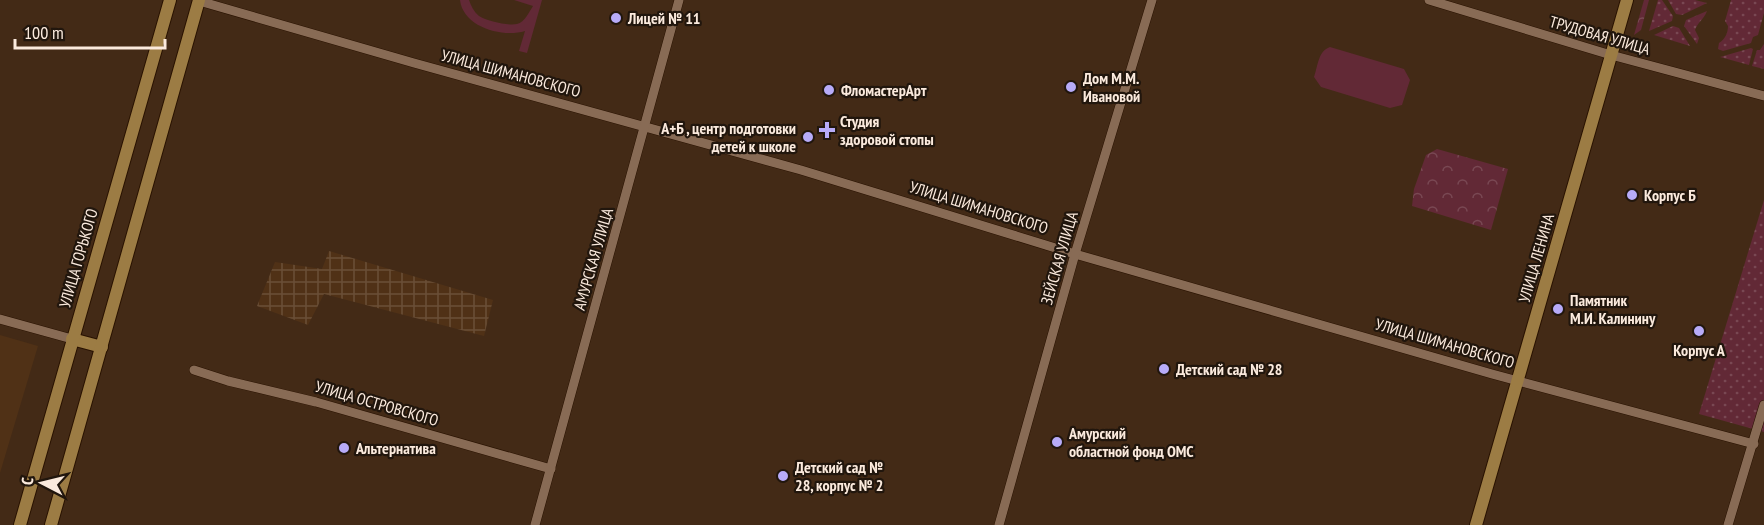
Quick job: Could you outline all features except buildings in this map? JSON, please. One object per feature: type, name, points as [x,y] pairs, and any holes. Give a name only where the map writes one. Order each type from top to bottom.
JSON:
[{"type":"main road","name":"УЛИЦА ГОРЬКОГО","points":[[20,525],[170,0]]},
{"type":"main road","points":[[51,525],[197,0]]},
{"type":"main road","name":"УЛИЦА ЛЕНИНА","points":[[1476,525],[1627,0]]},
{"type":"main road","points":[[72,339],[102,347]]},
{"type":"street","name":"УЛИЦА ШИМАНОВСКОГО","points":[[197,0],[414,63],[801,170],[1075,254],[1517,381],[1754,444]]},
{"type":"street","name":"АМУРСКАЯ УЛИЦА","points":[[535,525],[679,0]]},
{"type":"street","name":"ЗЕЙСКАЯ УЛИЦА","points":[[999,525],[1075,254],[1152,0]]},
{"type":"street","name":"ТРУДОВАЯ УЛИЦА","points":[[1429,0],[1611,55],[1764,96]]},
{"type":"street","points":[[0,319],[72,339]]},
{"type":"street","name":"УЛИЦА ОСТРОВСКОГО","points":[[194,370],[228,381],[316,402],[551,470]]},
{"type":"street","points":[[1728,525],[1764,405]]},
{"type":"shaded area","points":[[329,251],[493,300],[484,336],[324,294],[308,325],[257,306],[275,262],[322,269]]},
{"type":"shaded area","points":[[0,335],[38,346],[0,473]]},
{"type":"green space","points":[[460,0],[469,0],[474,11],[483,18],[498,23],[517,24],[527,16],[533,6],[514,0],[542,0],[527,53],[519,51],[525,31],[506,33],[476,24],[468,17]]},
{"type":"green space","points":[[1644,0],[1649,0],[1641,30],[1634,35]]},
{"type":"green space","points":[[1658,0],[1662,0],[1673,16],[1672,21],[1649,31]]},
{"type":"green space","points":[[1668,0],[1695,0],[1707,3],[1682,15],[1676,14]]},
{"type":"green space","points":[[1731,0],[1764,0],[1764,13],[1758,35],[1753,37],[1751,43],[1723,51],[1718,49],[1727,31],[1728,26],[1725,21]]},
{"type":"green space","points":[[1707,11],[1695,30],[1699,38],[1697,44],[1684,26],[1686,20]]},
{"type":"green space","points":[[1673,26],[1679,28],[1690,46],[1654,35]]},
{"type":"green space","points":[[1764,44],[1764,69],[1752,66],[1757,50],[1760,50]]},
{"type":"green space","points":[[1330,47],[1404,69],[1410,80],[1402,105],[1390,108],[1321,87],[1314,77],[1321,55]]},
{"type":"green space","points":[[1753,49],[1749,65],[1720,57]]},
{"type":"green space","points":[[1437,149],[1508,169],[1491,230],[1412,206],[1414,189],[1426,155]]},
{"type":"green space","points":[[1764,200],[1764,432],[1699,414]]},
{"type":"place","name":"Лицей № 11","points":[[616,18]]},
{"type":"place","name":"Дом М.М. Ивановой","points":[[1071,87]]},
{"type":"place","name":"ФломастерАрт","points":[[829,90]]},
{"type":"place","name":"Студия здоровой стопы","points":[[827,130]]},
{"type":"place","name":"А+Б , центр подготовки детей к школе","points":[[808,137]]},
{"type":"place","name":"Корпус Б","points":[[1632,195]]},
{"type":"place","name":"Памятник М.И. Калинину","points":[[1558,309]]},
{"type":"place","name":"Корпус А","points":[[1699,331]]},
{"type":"place","name":"Детский сад № 28","points":[[1164,369]]},
{"type":"place","name":"Амурский областной фонд ОМС","points":[[1057,442]]},
{"type":"place","name":"Альтернатива","points":[[344,448]]},
{"type":"place","name":"Детский сад № 28, корпус № 2","points":[[783,476]]}]
